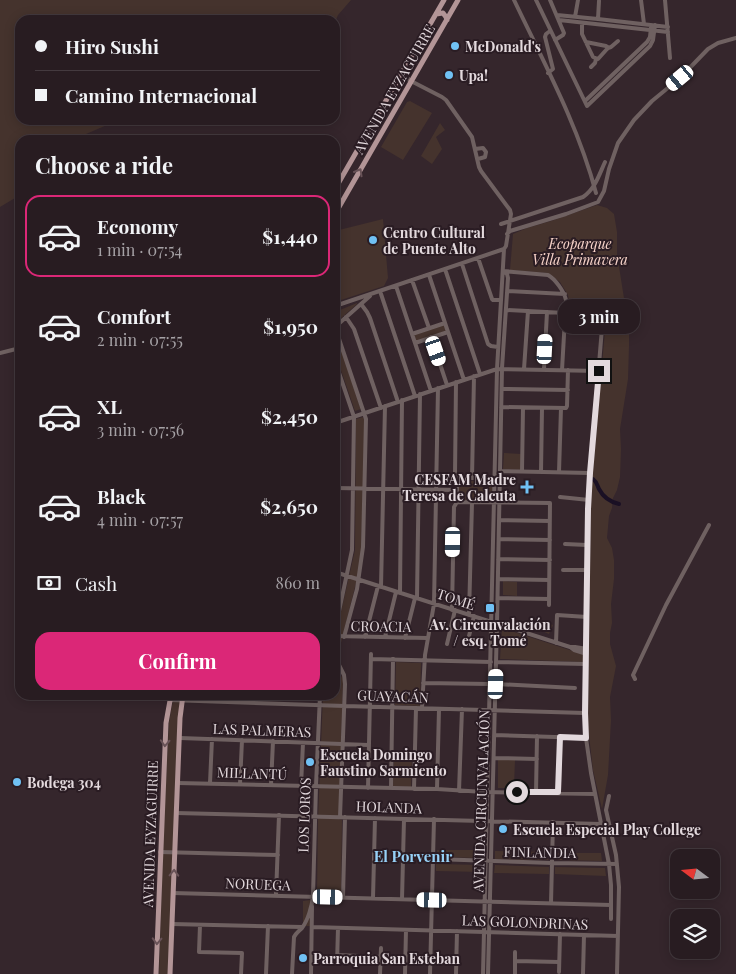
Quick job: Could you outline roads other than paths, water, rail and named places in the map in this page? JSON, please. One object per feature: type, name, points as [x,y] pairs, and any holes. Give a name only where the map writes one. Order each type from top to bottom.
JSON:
[{"type":"main road","name":"AVENIDA EYZAGUIRRE","points":[[340,180],[444,0]]},
{"type":"main road","name":"AVENIDA EYZAGUIRRE","points":[[340,205],[458,0]]},
{"type":"main road","points":[[436,14],[445,15],[447,20]]},
{"type":"main road","points":[[364,139],[370,141],[374,146]]},
{"type":"main road","name":"AVENIDA EYZAGUIRRE","points":[[156,974],[166,723],[170,700]]},
{"type":"main road","name":"AVENIDA EYZAGUIRRE","points":[[170,974],[176,812],[183,700]]},
{"type":"street","points":[[514,0],[577,134],[596,193]]},
{"type":"street","points":[[536,0],[556,31]]},
{"type":"street","points":[[550,0],[559,20],[555,40],[586,103],[645,48],[653,27]]},
{"type":"street","points":[[575,17],[578,0]]},
{"type":"street","points":[[641,0],[644,24]]},
{"type":"street","points":[[665,0],[670,58]]},
{"type":"street","points":[[598,18],[599,1]]},
{"type":"street","points":[[556,15],[598,18],[644,24],[653,27]]},
{"type":"street","points":[[590,18],[590,23]]},
{"type":"street","points":[[559,20],[668,29]]},
{"type":"street","points":[[582,23],[582,34],[593,57],[596,59]]},
{"type":"street","points":[[548,72],[553,69],[545,37],[547,32],[556,31],[564,33],[555,40]]},
{"type":"street","points":[[507,234],[510,231],[598,202],[604,191],[618,143],[634,120],[652,101],[680,78],[708,49],[718,43],[736,38]]},
{"type":"street","points":[[590,67],[595,63],[596,59],[618,41]]},
{"type":"street","points":[[586,42],[608,48]]},
{"type":"street","points":[[406,66],[406,76],[411,82],[446,100],[470,134],[474,141],[479,167],[510,210],[510,222]]},
{"type":"street","points":[[417,72],[417,80],[421,86]]},
{"type":"street","points":[[475,148],[483,148],[486,152],[485,157],[478,159]]},
{"type":"street","points":[[501,224],[580,199],[588,194],[594,186],[605,162]]},
{"type":"street","points":[[591,174],[600,174]]},
{"type":"street","name":"AVENIDA CIRCUNVALACIÓN","points":[[489,821],[493,792],[500,503],[502,388],[498,346],[504,249],[510,222]]},
{"type":"street","points":[[340,304],[504,249]]},
{"type":"street","points":[[478,258],[491,298],[493,300],[501,300]]},
{"type":"street","points":[[462,264],[488,344],[498,346]]},
{"type":"street","points":[[445,269],[480,374]]},
{"type":"street","points":[[503,271],[548,275],[564,294],[566,298],[562,370]]},
{"type":"street","name":"AVENIDA CIRCUNVALACIÓN","points":[[488,974],[488,792],[494,478],[500,368],[507,291],[507,276],[503,271]]},
{"type":"street","points":[[429,275],[464,380]]},
{"type":"street","points":[[412,280],[429,328]]},
{"type":"street","points":[[396,286],[431,391]]},
{"type":"street","points":[[380,291],[415,396]]},
{"type":"street","points":[[507,291],[564,294]]},
{"type":"street","points":[[340,322],[372,294]]},
{"type":"street","points":[[361,304],[369,316],[400,401],[401,489],[398,592],[385,637]]},
{"type":"street","points":[[506,310],[565,313]]},
{"type":"street","points":[[524,369],[528,311]]},
{"type":"street","points":[[544,369],[547,312]]},
{"type":"street","points":[[346,317],[354,329],[383,407],[383,489],[379,586],[365,637]]},
{"type":"street","points":[[412,334],[445,323]]},
{"type":"street","points":[[602,328],[590,473],[585,713],[589,762],[609,864],[611,919]]},
{"type":"street","points":[[415,342],[448,332]]},
{"type":"street","points":[[432,337],[448,385]]},
{"type":"street","points":[[340,342],[366,420],[363,547],[358,580],[344,637]]},
{"type":"street","points":[[0,353],[15,349]]},
{"type":"street","points":[[340,421],[500,368],[599,371]]},
{"type":"street","points":[[501,407],[566,408],[568,370]]},
{"type":"street","points":[[340,375],[354,416],[352,547],[340,607]]},
{"type":"street","points":[[472,478],[474,376]]},
{"type":"street","points":[[447,644],[454,610],[454,507],[457,502],[457,478],[455,475],[456,382]]},
{"type":"street","points":[[422,708],[424,660],[434,604],[438,388]]},
{"type":"street","points":[[502,388],[568,390]]},
{"type":"street","points":[[405,638],[416,598],[420,394]]},
{"type":"street","points":[[522,471],[523,408]]},
{"type":"street","points":[[541,472],[542,408]]},
{"type":"street","points":[[559,472],[561,408]]},
{"type":"street","points":[[500,471],[590,473]]},
{"type":"street","points":[[457,478],[500,478]]},
{"type":"street","points":[[340,488],[456,490]]},
{"type":"street","points":[[560,497],[589,500]]},
{"type":"street","points":[[457,502],[550,503],[549,605]]},
{"type":"street","points":[[467,644],[472,616],[472,502]]},
{"type":"street","points":[[499,520],[550,522]]},
{"type":"street","points":[[635,679],[633,675],[648,641],[709,526]]},
{"type":"street","points":[[499,539],[550,540]]},
{"type":"street","points":[[565,544],[587,545]]},
{"type":"street","points":[[498,559],[550,560]]},
{"type":"street","points":[[563,570],[587,570]]},
{"type":"street","name":"TOMÉ","points":[[340,574],[556,643],[587,649]]},
{"type":"street","points":[[498,579],[550,580]]},
{"type":"street","points":[[498,598],[549,599]]},
{"type":"street","points":[[556,643],[557,615],[587,617]]},
{"type":"street","name":"CROACIA","points":[[340,637],[427,638]]},
{"type":"street","name":"TOMÉ","points":[[570,647],[586,654]]},
{"type":"street","points":[[368,788],[371,654]]},
{"type":"street","points":[[371,659],[491,662]]},
{"type":"street","points":[[391,788],[393,660]]},
{"type":"street","points":[[496,662],[586,664]]},
{"type":"street","points":[[340,668],[345,679],[342,787],[343,897]]},
{"type":"street","points":[[423,683],[490,684]]},
{"type":"street","points":[[496,684],[575,688]]},
{"type":"street","name":"GUAYACÁN","points":[[234,700],[392,708],[585,713]]},
{"type":"street","name":"LOS LOROS","points":[[311,974],[320,700]]},
{"type":"street","points":[[414,789],[416,708]]},
{"type":"street","points":[[437,790],[439,709]]},
{"type":"street","points":[[459,791],[462,709]]},
{"type":"street","points":[[494,735],[586,738]]},
{"type":"street","points":[[536,793],[537,736]]},
{"type":"street","points":[[558,792],[560,737]]},
{"type":"street","name":"LAS PALMERAS","points":[[180,738],[368,745]]},
{"type":"street","points":[[210,783],[212,739]]},
{"type":"street","points":[[240,784],[242,740]]},
{"type":"street","points":[[271,785],[273,742]]},
{"type":"street","points":[[301,786],[303,743]]},
{"type":"street","points":[[494,758],[536,759]]},
{"type":"street","name":"MILLANTÚ","points":[[178,782],[595,794]]},
{"type":"street","points":[[609,796],[606,810],[617,864],[619,892],[618,974]]},
{"type":"street","name":"HOLANDA","points":[[176,812],[602,824]]},
{"type":"street","points":[[276,895],[279,815]]},
{"type":"street","points":[[372,898],[375,818]]},
{"type":"street","points":[[402,899],[404,818]]},
{"type":"street","points":[[430,974],[434,819]]},
{"type":"street","points":[[551,903],[553,822]]},
{"type":"street","points":[[160,852],[278,856]]},
{"type":"street","name":"FINLANDIA","points":[[433,860],[617,864]]},
{"type":"street","name":"NORUEGA","points":[[173,893],[611,905]]},
{"type":"street","name":"LOS LOROS","points":[[292,974],[294,938],[296,932],[302,927],[312,905]]},
{"type":"street","points":[[172,924],[302,927]]},
{"type":"street","points":[[200,924],[199,952],[242,953],[241,974]]},
{"type":"street","points":[[266,974],[268,926]]},
{"type":"street","name":"LAS GOLONDRINAS","points":[[312,927],[618,936]]},
{"type":"street","points":[[336,964],[338,928]]},
{"type":"street","points":[[405,974],[406,930]]},
{"type":"street","points":[[456,974],[457,931]]},
{"type":"street","name":"AVENIDA CIRCUNVALACIÓN","points":[[483,974],[487,932]]},
{"type":"street","points":[[559,972],[560,934]]},
{"type":"street","points":[[583,974],[584,935]]},
{"type":"street","points":[[380,974],[381,948]]},
{"type":"street","points":[[515,952],[515,974]]},
{"type":"street","points":[[337,955],[381,957]]},
{"type":"street","points":[[516,961],[559,962]]},
{"type":"waterway","points":[[593,479],[605,497],[619,504]]},
{"type":"place","name":"McDonald's","points":[[455,46]]},
{"type":"place","name":"Upa!","points":[[449,75]]},
{"type":"place","name":"Centro Cultural de Puente Alto","points":[[373,240]]},
{"type":"place","name":"CESFAM Madre Teresa de Calcuta","points":[[527,487]]},
{"type":"place","name":"Av. Circunvalación / esq. Tomé","points":[[490,608]]},
{"type":"place","name":"Escuela Domingo Faustino Sarmiento","points":[[310,762]]},
{"type":"place","name":"Bodega 304","points":[[17,782]]},
{"type":"place","name":"Escuela Especial Play College","points":[[503,829]]},
{"type":"place","name":"Parroquia San Esteban","points":[[303,958]]},
{"type":"district","name":"El Porvenir","points":[[413,856]]},
{"type":"park label","name":"Ecoparque Villa Primavera","points":[[580,252]]}]
